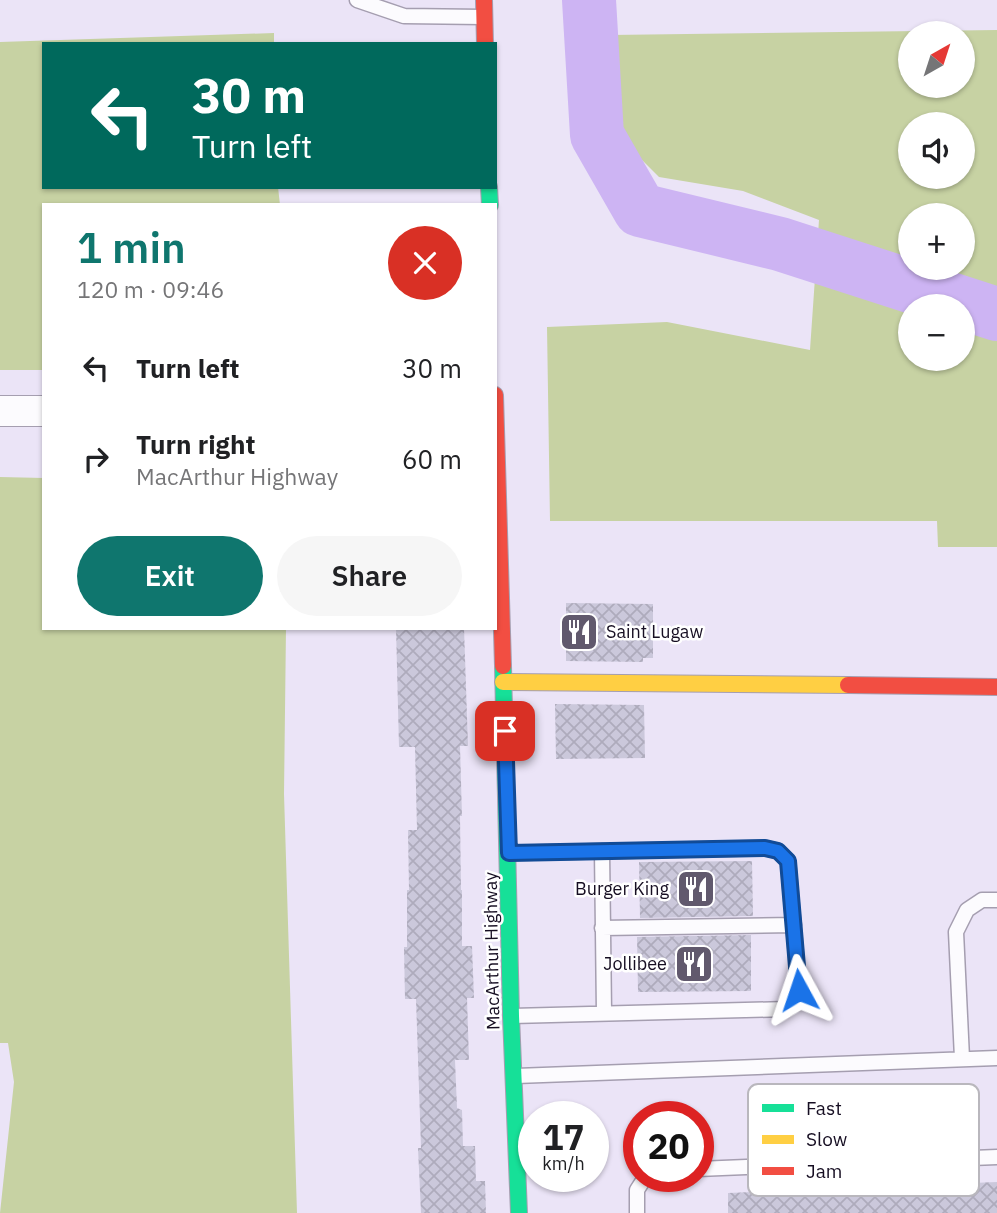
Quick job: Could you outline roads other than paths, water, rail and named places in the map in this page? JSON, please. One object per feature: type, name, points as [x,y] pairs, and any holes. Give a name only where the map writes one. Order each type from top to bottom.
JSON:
[{"type":"main road","points":[[484,0],[485,42]]},
{"type":"main road","name":"MacArthur Highway","points":[[497,466],[509,853],[511,1016],[519,1213]]},
{"type":"main road","points":[[503,681],[997,687]]},
{"type":"street","points":[[0,411],[42,411]]},
{"type":"lane","points":[[357,0],[404,16],[484,17]]},
{"type":"lane","points":[[509,853],[765,848],[778,851],[788,861],[799,990],[796,1001],[787,1009],[511,1016]]},
{"type":"lane","points":[[602,852],[604,1013]]},
{"type":"lane","points":[[962,1058],[956,932],[967,910],[982,900],[997,900]]},
{"type":"lane","points":[[602,928],[794,925]]},
{"type":"lane","points":[[515,1076],[997,1058]]},
{"type":"lane","points":[[979,1158],[997,1157]]},
{"type":"lane","points":[[714,1168],[748,1167]]},
{"type":"lane","points":[[637,1192],[637,1213]]},
{"type":"waterway","points":[[589,0],[597,135],[640,210],[780,244],[997,314]]},
{"type":"place","name":"Saint Lugaw","points":[[579,632]]},
{"type":"place","name":"Burger King","points":[[696,889]]},
{"type":"place","name":"Jollibee","points":[[694,964]]}]
